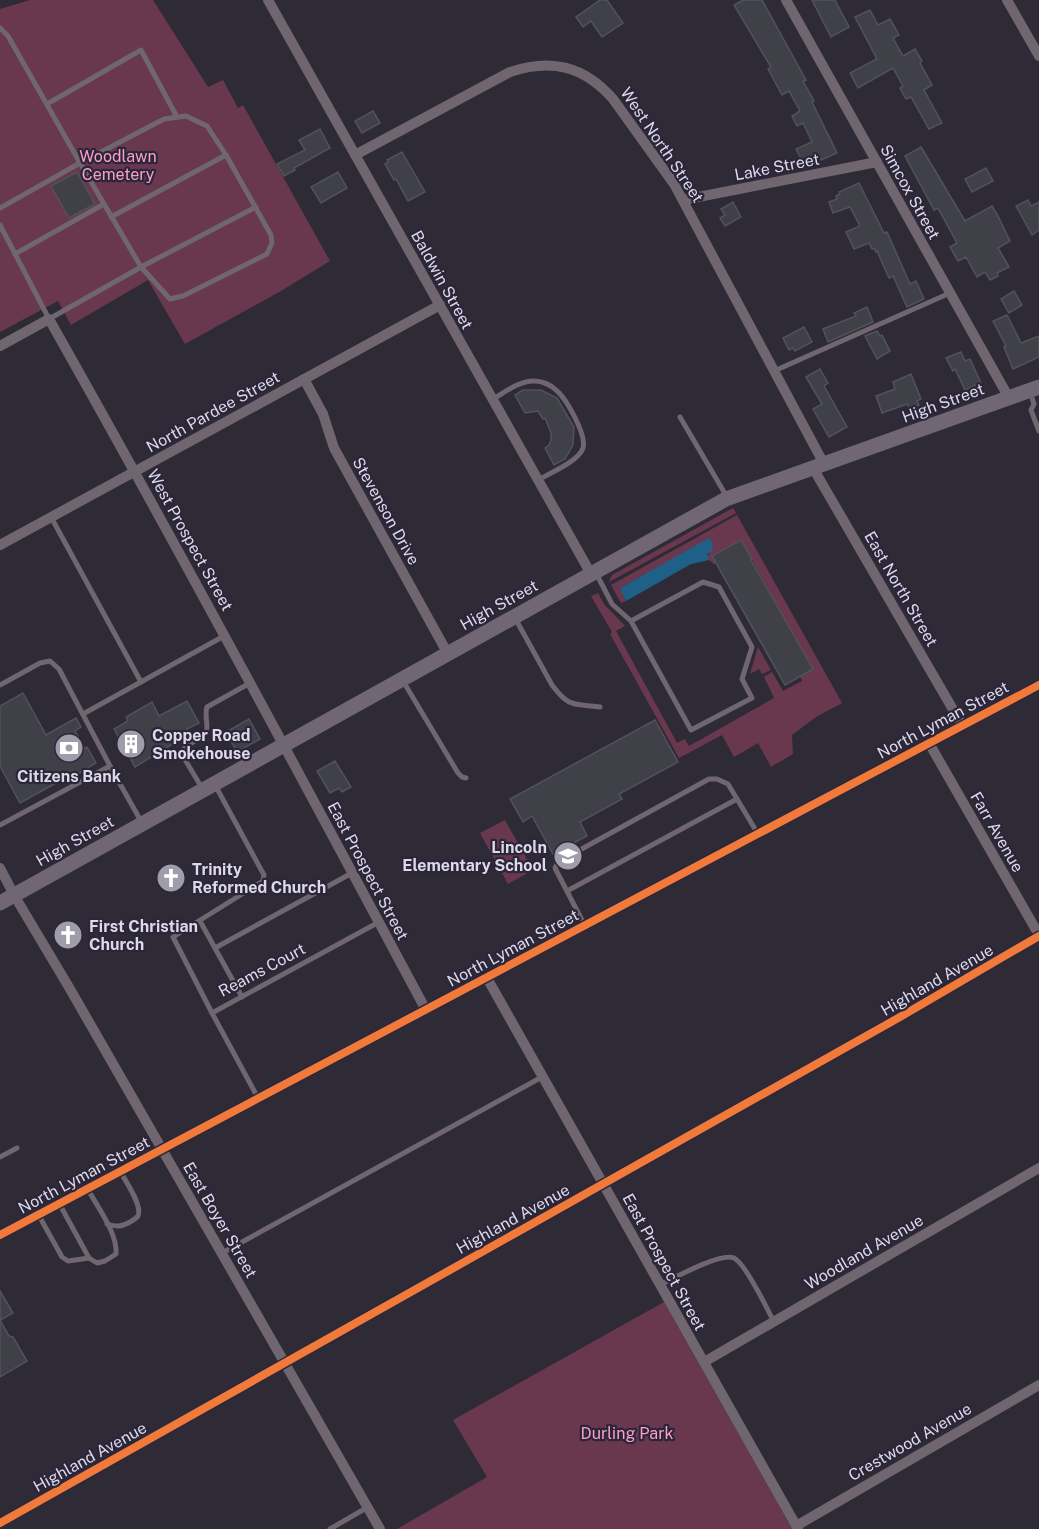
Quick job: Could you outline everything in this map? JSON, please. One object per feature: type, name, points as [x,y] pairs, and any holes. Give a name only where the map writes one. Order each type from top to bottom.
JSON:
[{"type":"main road","name":"High Street","points":[[0,903],[728,499],[1009,398],[1035,397]]},
{"type":"street","name":"Baldwin Street","points":[[268,0],[538,480],[593,573]]},
{"type":"street","name":"Simcox Street","points":[[786,0],[1009,398]]},
{"type":"street","points":[[1007,0],[1039,56]]},
{"type":"street","name":"West North Street","points":[[355,155],[525,66],[542,64],[558,66],[589,77],[603,87],[613,99],[674,184],[774,371],[818,466]]},
{"type":"street","name":"Lake Street","points":[[683,201],[877,162]]},
{"type":"street","name":"North Pardee Street","points":[[0,545],[440,305]]},
{"type":"street","points":[[0,346],[49,319]]},
{"type":"street","name":"West Prospect Street","points":[[49,319],[136,472],[285,745]]},
{"type":"street","name":"Stevenson Drive","points":[[304,379],[323,414],[334,448],[448,654]]},
{"type":"street","name":"East North Street","points":[[818,466],[963,725]]},
{"type":"street","name":"North Lyman Street","points":[[0,1235],[1039,685]]},
{"type":"street","name":"Farr Avenue","points":[[929,743],[1039,936]]},
{"type":"street","name":"East Prospect Street","points":[[285,745],[426,1010]]},
{"type":"street","name":"East Boyer Street","points":[[0,868],[14,896],[70,989],[380,1529]]},
{"type":"street","name":"Highland Avenue","points":[[0,1523],[890,1023],[1039,936]]},
{"type":"street","name":"East Prospect Street","points":[[487,978],[797,1527]]},
{"type":"street","name":"Woodland Avenue","points":[[704,1362],[1039,1168]]},
{"type":"street","name":"Crestwood Avenue","points":[[797,1527],[1039,1385]]},
{"type":"lane","points":[[0,28],[8,36],[80,163],[104,204],[111,217],[141,267],[170,299],[183,296],[267,254],[272,243],[271,235],[256,207],[207,126],[186,116],[164,118],[80,163],[0,208]]},
{"type":"lane","points":[[47,104],[141,50],[177,117]]},
{"type":"lane","points":[[111,217],[226,155]]},
{"type":"lane","points":[[15,254],[104,204]]},
{"type":"lane","points":[[0,225],[49,319],[141,267],[256,207]]},
{"type":"lane","points":[[774,371],[950,293]]},
{"type":"lane","points":[[493,399],[521,383],[534,381],[545,383],[556,389],[567,403],[583,436],[584,447],[568,464],[538,480]]},
{"type":"lane","points":[[1035,397],[1030,410],[1039,431]]},
{"type":"lane","points":[[680,417],[728,499]]},
{"type":"lane","points":[[51,517],[141,682]]},
{"type":"lane","points":[[593,573],[612,604],[631,621],[691,730],[752,698],[742,679],[752,647],[719,587],[703,582],[631,621]]},
{"type":"lane","points":[[514,617],[557,692],[568,703],[600,707]]},
{"type":"lane","points":[[83,714],[225,636]]},
{"type":"lane","points":[[0,686],[39,663],[50,661],[59,669],[142,824]]},
{"type":"lane","points":[[402,680],[458,773],[466,778]]},
{"type":"lane","points":[[212,1013],[173,937],[263,881],[264,875],[208,787],[184,758],[182,751],[184,747],[206,732],[207,707],[250,684]]},
{"type":"lane","points":[[0,825],[110,766]]},
{"type":"lane","points":[[585,926],[555,868],[558,862],[699,785],[717,779],[728,784],[758,834]]},
{"type":"lane","points":[[567,891],[737,799]]},
{"type":"lane","points":[[215,948],[352,873]]},
{"type":"lane","points":[[200,921],[242,997]]},
{"type":"lane","name":"Reams Court","points":[[258,1098],[212,1013],[379,922]]},
{"type":"lane","points":[[222,1253],[542,1077]]},
{"type":"lane","points":[[0,1157],[16,1148]]},
{"type":"lane","points":[[107,1224],[123,1226],[138,1216],[139,1209],[136,1201],[120,1171]]},
{"type":"lane","points":[[59,1203],[89,1258],[97,1263],[105,1261],[116,1254],[117,1247],[87,1188]]},
{"type":"lane","points":[[38,1214],[62,1257],[68,1261],[89,1258]]},
{"type":"lane","points":[[660,1285],[724,1257],[735,1258],[743,1267],[774,1322]]},
{"type":"lane","points":[[330,1529],[368,1507]]},
{"type":"green space","name":"Woodlawn Cemetery","points":[[30,0],[153,0],[208,87],[223,80],[238,108],[243,105],[330,261],[185,344],[148,280],[71,325],[58,301],[0,332],[0,9]]},
{"type":"green space","points":[[733,508],[736,513],[609,582],[612,575]]},
{"type":"green space","points":[[737,515],[842,703],[816,717],[792,735],[793,754],[771,767],[758,743],[734,757],[722,735],[679,758],[591,596],[598,593],[604,604],[625,626],[616,631],[677,743],[685,739],[689,746],[774,698],[764,677],[772,672],[783,691],[802,681],[800,676],[813,669],[741,540],[712,556],[716,563],[714,564],[707,556],[709,539],[620,588],[626,601],[621,603],[611,585]]},
{"type":"green space","points":[[758,647],[771,670],[762,674],[759,669],[750,674]]},
{"type":"green space","points":[[505,820],[533,870],[508,884],[480,833]]},
{"type":"green space","name":"Durling Park","points":[[664,1302],[792,1529],[397,1529],[487,1477],[453,1420]]},
{"type":"water","points":[[709,538],[713,550],[707,554],[709,560],[691,564],[626,601],[620,588]]},
{"type":"building","points":[[600,0],[607,0],[623,23],[602,37],[591,21],[583,27],[576,17]]},
{"type":"building","points":[[743,0],[762,0],[806,80],[803,81],[837,153],[821,160],[819,155],[803,162],[796,149],[812,142],[803,123],[797,126],[792,116],[800,111],[789,91],[782,95],[768,69],[771,67],[734,5]]},
{"type":"building","points":[[812,0],[835,0],[849,27],[831,37]]},
{"type":"building","points":[[870,10],[878,25],[890,19],[899,35],[893,38],[903,56],[915,49],[932,85],[924,90],[942,123],[929,129],[911,97],[906,99],[900,88],[903,86],[893,68],[858,88],[850,73],[877,59],[855,17]]},
{"type":"building","points":[[373,111],[380,123],[362,133],[355,121]]},
{"type":"building","points":[[320,129],[330,148],[284,176],[277,164],[305,150],[299,140]]},
{"type":"building","points":[[921,147],[965,221],[992,206],[998,216],[1010,241],[998,248],[1009,267],[997,273],[998,276],[990,280],[985,272],[977,277],[966,257],[958,261],[950,247],[957,243],[938,208],[934,210],[905,156]]},
{"type":"building","points":[[402,152],[425,192],[408,201],[385,164],[387,160]]},
{"type":"building","points":[[986,168],[993,181],[972,192],[965,179]]},
{"type":"building","points":[[77,172],[95,204],[69,218],[51,186]]},
{"type":"building","points":[[338,172],[347,188],[321,203],[311,187]]},
{"type":"building","points":[[859,183],[884,233],[887,232],[910,284],[916,281],[924,299],[907,307],[893,276],[889,278],[877,251],[872,249],[869,243],[854,249],[846,232],[860,226],[850,207],[833,213],[829,202],[837,199],[839,192]]},
{"type":"building","points":[[1028,200],[1031,206],[1039,202],[1039,230],[1032,235],[1016,206]]},
{"type":"building","points":[[733,202],[741,217],[725,226],[720,218],[725,215],[721,209]]},
{"type":"building","points":[[1014,291],[1022,305],[1009,313],[1001,299]]},
{"type":"building","points":[[867,307],[873,322],[828,342],[823,329],[856,316],[854,313]]},
{"type":"building","points":[[1007,315],[1021,343],[1039,336],[1039,357],[1013,369],[1004,347],[1006,346],[993,321]]},
{"type":"building","points":[[804,327],[812,342],[795,351],[793,348],[789,350],[783,338]]},
{"type":"building","points":[[877,331],[880,336],[882,335],[890,351],[877,359],[865,336]]},
{"type":"building","points":[[961,352],[965,361],[970,359],[981,383],[965,390],[955,369],[953,371],[946,358]]},
{"type":"building","points":[[820,369],[828,383],[824,386],[847,427],[829,437],[813,409],[822,404],[806,377]]},
{"type":"building","points":[[911,374],[921,399],[917,401],[919,405],[910,409],[907,404],[882,413],[876,396],[895,389],[893,382]]},
{"type":"building","points":[[523,390],[541,390],[557,398],[574,427],[573,445],[565,459],[554,465],[545,448],[551,440],[551,433],[545,418],[543,419],[538,411],[525,413],[515,395]]},
{"type":"building","points":[[741,540],[813,669],[785,685],[712,556]]},
{"type":"building","points":[[23,693],[46,735],[76,718],[81,727],[75,731],[96,763],[20,803],[0,766],[0,706]]},
{"type":"building","points":[[187,701],[199,723],[187,729],[189,734],[135,767],[114,729],[128,721],[126,717],[152,702],[159,716]]},
{"type":"building","points":[[249,719],[260,739],[237,752],[226,732]]},
{"type":"building","points":[[655,720],[678,762],[619,794],[622,799],[580,822],[587,836],[553,854],[532,816],[523,822],[510,799]]},
{"type":"building","points":[[335,761],[351,787],[342,792],[339,788],[330,793],[317,771]]},
{"type":"building","points":[[0,1291],[13,1313],[0,1320]]},
{"type":"building","points":[[0,1320],[27,1361],[0,1377]]},
{"type":"cycle path","points":[[0,1235],[1039,685]]},
{"type":"cycle path","points":[[0,1523],[900,1017],[1039,936]]},
{"type":"place","name":"Copper Road Smokehouse","points":[[131,744]]},
{"type":"place","name":"Citizens Bank","points":[[69,748]]},
{"type":"place","name":"Lincoln Elementary School","points":[[568,856]]},
{"type":"place","name":"Trinity Reformed Church","points":[[171,878]]},
{"type":"place","name":"First Christian Church","points":[[68,935]]}]
